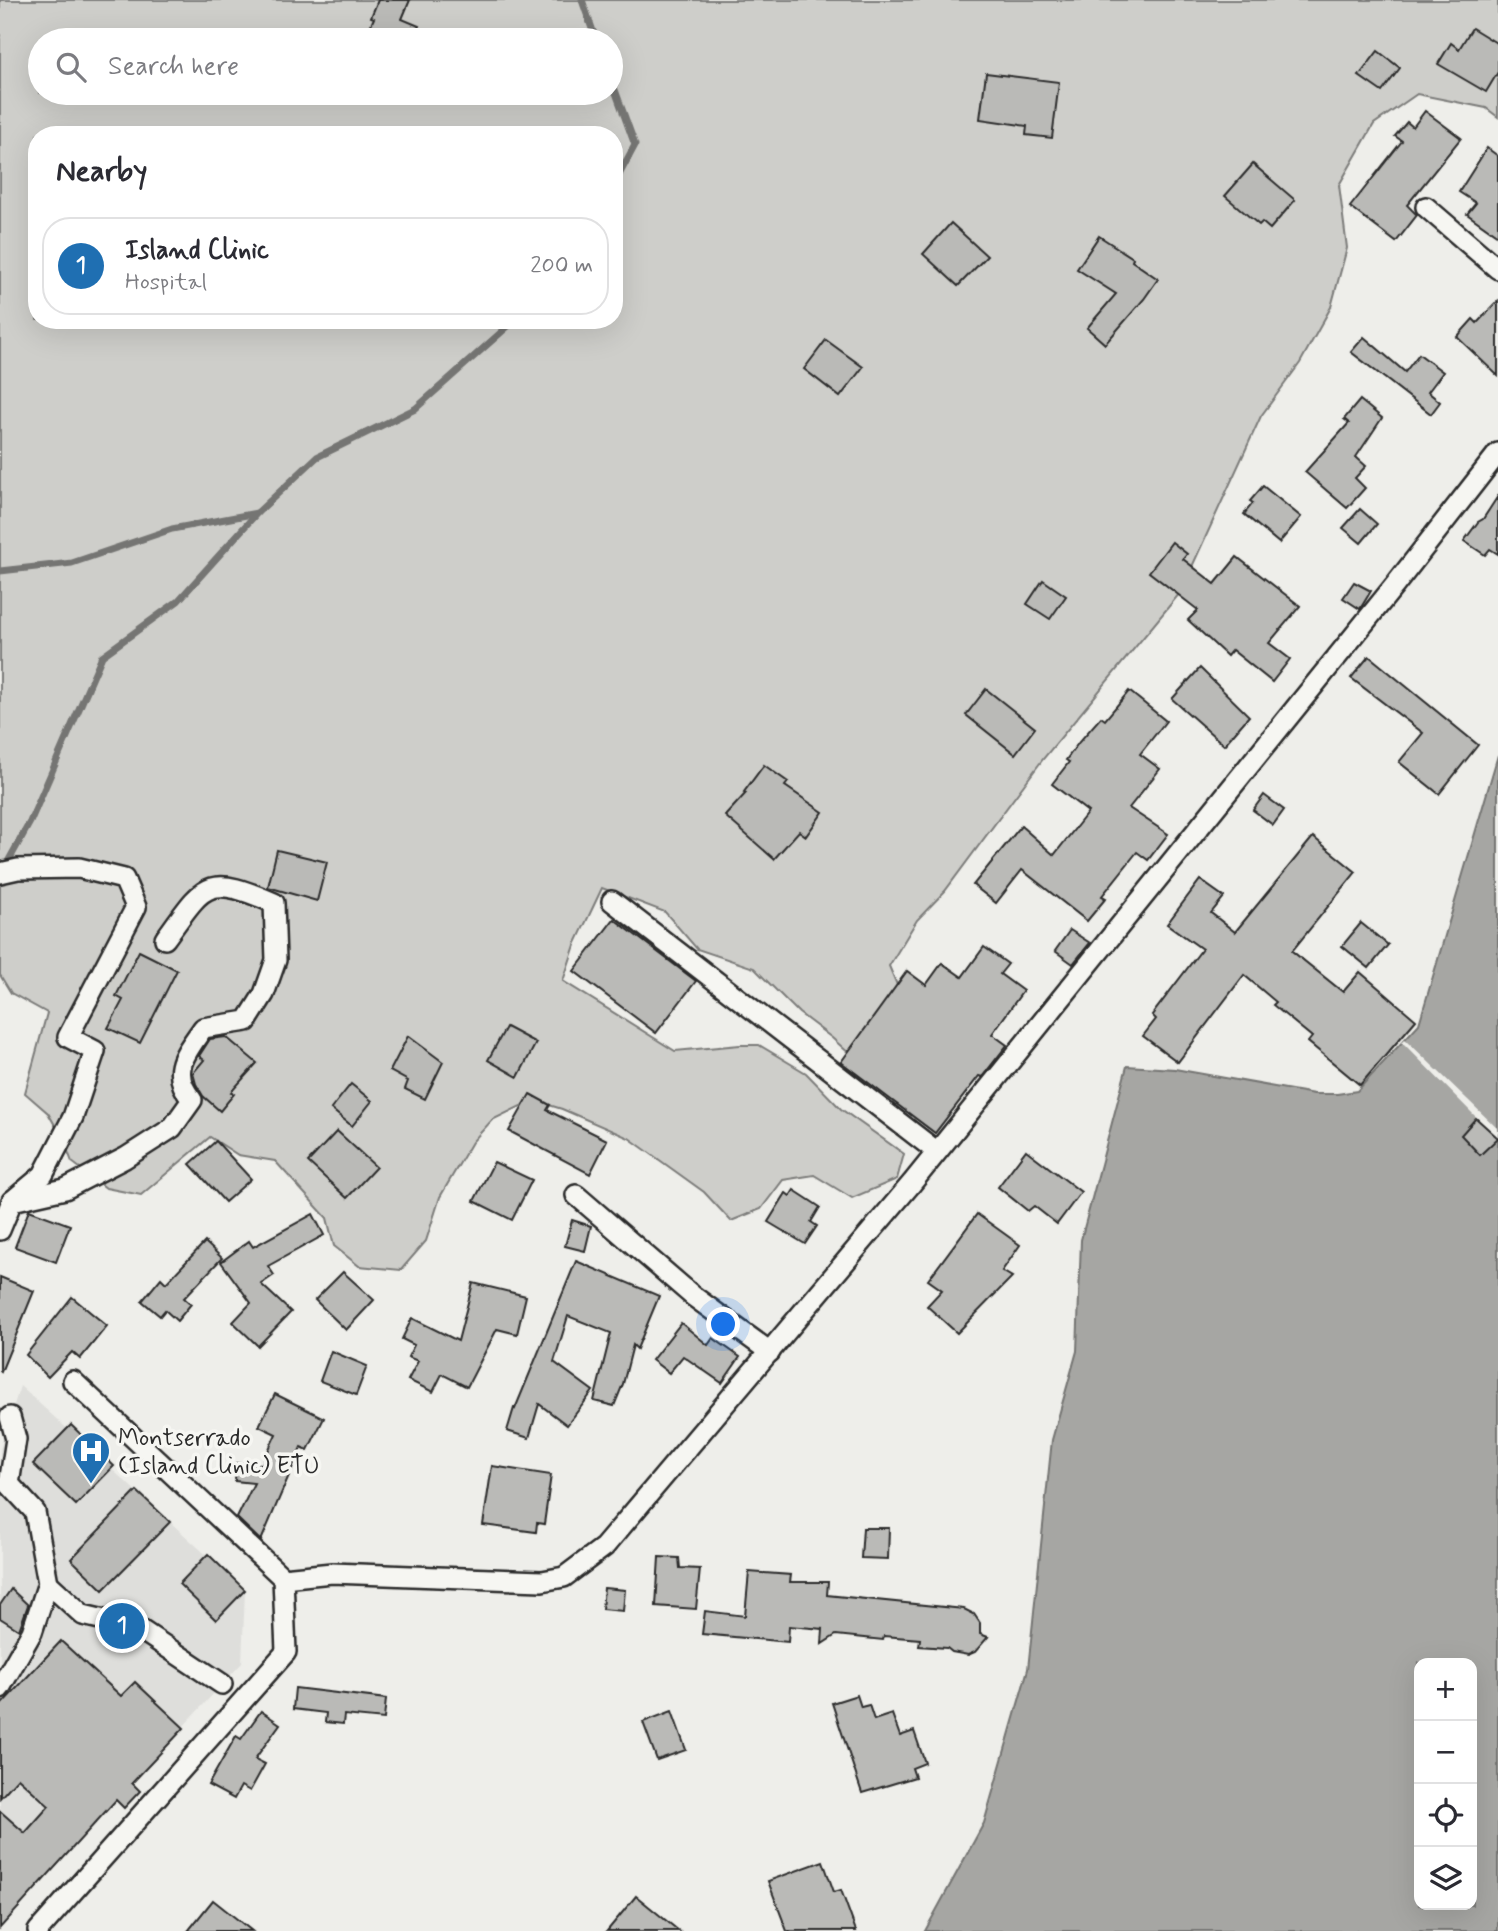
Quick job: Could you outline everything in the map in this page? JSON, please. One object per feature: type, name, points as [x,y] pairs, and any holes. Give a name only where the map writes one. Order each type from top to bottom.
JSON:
[{"type":"street","points":[[1426,207],[1498,269]]},
{"type":"street","points":[[283,1578],[332,1573],[542,1581],[564,1577],[604,1547],[912,1182],[1498,453]]},
{"type":"street","points":[[0,873],[18,869],[79,868],[124,879],[136,907],[68,1037],[95,1051],[72,1117],[43,1175],[12,1201],[0,1230]]},
{"type":"street","points":[[12,1201],[65,1189],[125,1158],[172,1128],[192,1100],[181,1082],[181,1062],[203,1028],[247,1021],[264,994],[276,960],[274,903],[240,888],[210,887],[195,897],[164,939]]},
{"type":"street","points":[[612,901],[936,1151]]},
{"type":"street","points":[[576,1195],[693,1296],[770,1352]]},
{"type":"street","points":[[38,1931],[286,1652],[283,1578],[73,1381]]},
{"type":"street","points":[[0,1688],[32,1632],[48,1583],[35,1512],[9,1484],[16,1439],[10,1418]]},
{"type":"street","points":[[48,1583],[83,1615],[138,1628],[222,1685]]},
{"type":"shaded area","points":[[0,0],[1498,0],[1498,117],[1486,108],[1417,94],[1374,124],[1339,185],[1347,248],[1331,307],[1300,363],[1261,416],[1180,593],[1043,759],[945,891],[917,920],[889,966],[897,985],[929,1031],[910,1108],[832,1038],[799,1013],[754,968],[697,949],[665,912],[602,888],[575,945],[563,981],[675,1051],[759,1045],[806,1073],[841,1109],[904,1154],[897,1179],[852,1198],[814,1175],[783,1180],[761,1209],[731,1221],[704,1192],[629,1138],[562,1109],[533,1100],[492,1120],[472,1142],[440,1197],[426,1241],[401,1270],[359,1266],[334,1246],[327,1218],[275,1161],[238,1155],[210,1137],[141,1195],[106,1188],[72,1162],[48,1113],[25,1093],[47,1013],[11,993],[0,975]]},
{"type":"shaded area","points":[[1498,755],[1498,1931],[925,1931],[984,1823],[1028,1669],[1052,1440],[1077,1351],[1081,1240],[1127,1066],[1175,1069],[1314,1094],[1357,1091],[1419,1024]]},
{"type":"shaded area","points":[[20,1386],[245,1590],[242,1663],[0,1924],[0,1449]]},
{"type":"pier","points":[[1405,1039],[1498,1129],[1498,1139],[1480,1155],[1461,1135],[1476,1117],[1402,1042]]},
{"type":"building","points":[[378,0],[410,0],[402,19],[419,26],[369,28],[374,18],[371,17]]},
{"type":"building","points":[[1472,28],[1498,44],[1498,72],[1486,92],[1438,64],[1451,43],[1459,49]]},
{"type":"building","points":[[1378,51],[1400,68],[1382,92],[1359,76]]},
{"type":"building","points":[[986,73],[1059,82],[1052,138],[1026,135],[1027,126],[980,119]]},
{"type":"building","points":[[1425,111],[1461,138],[1407,205],[1417,215],[1396,242],[1350,207],[1402,141],[1395,136],[1407,122],[1413,127]]},
{"type":"building","points":[[1487,148],[1498,156],[1498,236],[1467,214],[1476,203],[1459,192]]},
{"type":"building","points":[[1253,164],[1295,200],[1270,229],[1262,222],[1259,225],[1225,196]]},
{"type":"building","points":[[951,223],[987,256],[958,286],[923,254]]},
{"type":"building","points":[[1099,236],[1133,258],[1132,261],[1158,279],[1105,344],[1087,328],[1116,294],[1077,269]]},
{"type":"building","points":[[1498,301],[1498,376],[1457,337],[1473,319],[1477,323]]},
{"type":"building","points":[[1364,337],[1405,372],[1419,354],[1443,372],[1428,392],[1440,402],[1431,414],[1351,352]]},
{"type":"building","points":[[826,340],[863,367],[840,397],[804,369]]},
{"type":"building","points":[[1360,400],[1382,418],[1356,457],[1366,466],[1355,478],[1365,488],[1347,508],[1305,472],[1349,423],[1344,419]]},
{"type":"building","points":[[1263,486],[1301,517],[1279,543],[1244,514],[1253,503],[1250,501]]},
{"type":"building","points":[[1498,496],[1498,554],[1490,549],[1485,555],[1464,541]]},
{"type":"building","points":[[1360,509],[1377,524],[1361,543],[1343,528]]},
{"type":"building","points":[[1172,542],[1187,554],[1183,559],[1215,584],[1237,557],[1300,606],[1269,643],[1290,659],[1272,682],[1232,650],[1227,656],[1188,620],[1198,610],[1149,572]]},
{"type":"building","points":[[1043,580],[1066,596],[1050,619],[1027,604]]},
{"type":"building","points":[[1354,582],[1371,591],[1360,609],[1343,598]]},
{"type":"building","points":[[1369,656],[1478,745],[1439,794],[1399,762],[1423,733],[1351,678]]},
{"type":"building","points":[[1200,668],[1249,716],[1224,745],[1172,699]]},
{"type":"building","points":[[986,689],[1035,728],[1015,754],[966,715]]},
{"type":"building","points":[[1129,691],[1166,721],[1140,754],[1160,769],[1129,808],[1168,834],[1148,860],[1137,852],[1102,896],[1106,898],[1087,921],[1022,870],[996,903],[973,885],[1021,826],[1054,855],[1088,812],[1052,784],[1069,762],[1066,760],[1079,742],[1101,717],[1105,720]]},
{"type":"building","points":[[764,765],[788,782],[785,786],[823,812],[806,836],[799,831],[774,859],[725,816],[746,793],[744,792]]},
{"type":"building","points":[[1264,795],[1284,810],[1273,825],[1253,810]]},
{"type":"building","points":[[1313,837],[1356,872],[1292,951],[1343,992],[1360,972],[1416,1020],[1360,1085],[1308,1042],[1312,1037],[1273,1005],[1276,1002],[1244,975],[1178,1062],[1143,1036],[1156,1019],[1152,1015],[1202,949],[1167,924],[1200,880],[1224,897],[1211,913],[1235,932]]},
{"type":"building","points":[[277,850],[327,862],[317,901],[268,887]]},
{"type":"building","points":[[614,919],[696,981],[656,1033],[574,971]]},
{"type":"building","points":[[1361,923],[1388,945],[1369,968],[1342,946]]},
{"type":"building","points":[[1070,930],[1090,943],[1073,964],[1055,951]]},
{"type":"building","points":[[984,947],[1008,964],[1000,974],[1023,991],[992,1034],[1007,1045],[935,1133],[841,1062],[907,971],[926,985],[942,963],[962,977]]},
{"type":"building","points":[[139,951],[177,970],[140,1043],[108,1028],[123,1000],[116,996]]},
{"type":"building","points":[[506,1027],[536,1043],[518,1077],[488,1060]]},
{"type":"building","points":[[408,1036],[443,1062],[425,1099],[405,1089],[408,1081],[390,1071]]},
{"type":"building","points":[[226,1037],[257,1063],[231,1092],[234,1094],[220,1111],[203,1096],[193,1073],[204,1060],[199,1056],[210,1039]]},
{"type":"building","points":[[351,1084],[372,1101],[352,1126],[331,1109]]},
{"type":"building","points":[[530,1094],[550,1105],[547,1110],[607,1140],[590,1174],[509,1131]]},
{"type":"building","points":[[1476,1118],[1498,1138],[1480,1155],[1461,1135]]},
{"type":"building","points":[[337,1131],[376,1167],[347,1198],[308,1162]]},
{"type":"building","points":[[216,1141],[251,1179],[225,1202],[190,1164]]},
{"type":"building","points":[[1026,1150],[1081,1192],[1057,1224],[1034,1206],[1028,1211],[998,1187]]},
{"type":"building","points":[[494,1162],[532,1180],[512,1220],[474,1201]]},
{"type":"building","points":[[794,1190],[820,1207],[811,1222],[817,1226],[805,1244],[768,1222],[786,1193],[790,1196]]},
{"type":"building","points":[[29,1210],[70,1225],[56,1262],[15,1247]]},
{"type":"building","points":[[313,1214],[324,1235],[268,1266],[274,1275],[261,1284],[291,1312],[258,1346],[233,1322],[251,1303],[221,1262],[249,1241],[253,1247]]},
{"type":"building","points":[[977,1214],[1020,1245],[1002,1271],[1012,1277],[957,1333],[927,1306],[942,1290],[928,1280]]},
{"type":"building","points":[[572,1220],[591,1226],[585,1251],[565,1246]]},
{"type":"building","points":[[205,1242],[222,1258],[184,1298],[191,1304],[177,1321],[165,1310],[160,1316],[142,1301],[161,1278],[166,1283]]},
{"type":"building","points":[[576,1261],[659,1296],[637,1349],[633,1345],[614,1406],[594,1401],[611,1333],[568,1316],[554,1362],[593,1391],[567,1425],[539,1404],[529,1438],[507,1431],[514,1408]]},
{"type":"building","points":[[343,1272],[374,1300],[346,1330],[315,1300]]},
{"type":"building","points":[[0,1277],[34,1291],[1,1372],[0,1371]]},
{"type":"building","points":[[473,1283],[526,1296],[517,1334],[497,1329],[467,1387],[442,1374],[433,1392],[408,1380],[418,1361],[408,1357],[414,1345],[402,1339],[412,1318],[458,1341]]},
{"type":"building","points":[[72,1297],[107,1326],[80,1359],[72,1352],[48,1377],[26,1355]]},
{"type":"building","points":[[681,1323],[708,1345],[713,1338],[740,1357],[722,1383],[683,1356],[669,1373],[652,1360]]},
{"type":"building","points":[[331,1351],[367,1366],[356,1395],[320,1381]]},
{"type":"building","points":[[275,1394],[324,1418],[308,1450],[301,1447],[261,1541],[237,1518],[254,1483],[235,1481],[236,1463],[262,1464],[276,1434],[259,1426]]},
{"type":"building","points":[[71,1425],[114,1466],[76,1505],[33,1464]]},
{"type":"building","points":[[492,1466],[551,1475],[544,1524],[537,1523],[536,1532],[483,1525]]},
{"type":"building","points":[[137,1491],[170,1522],[103,1590],[71,1559]]},
{"type":"building","points":[[863,1528],[889,1528],[888,1559],[861,1558]]},
{"type":"building","points":[[208,1554],[245,1590],[216,1620],[179,1584]]},
{"type":"building","points":[[659,1557],[679,1558],[680,1568],[700,1569],[696,1609],[656,1606]]},
{"type":"building","points":[[749,1572],[791,1575],[790,1582],[828,1582],[827,1595],[964,1609],[974,1614],[980,1623],[980,1634],[988,1637],[975,1652],[968,1655],[952,1652],[947,1648],[919,1646],[920,1639],[884,1636],[883,1640],[836,1635],[822,1644],[823,1629],[789,1626],[788,1642],[702,1634],[705,1611],[745,1616]]},
{"type":"building","points":[[604,1588],[625,1590],[623,1611],[602,1609]]},
{"type":"building","points":[[11,1589],[28,1605],[19,1630],[0,1618],[0,1605]]},
{"type":"building","points":[[61,1641],[121,1696],[135,1682],[184,1728],[132,1783],[140,1791],[124,1808],[116,1800],[0,1928],[0,1811],[25,1833],[49,1806],[18,1778],[0,1798],[0,1706]]},
{"type":"building","points":[[295,1688],[386,1699],[384,1719],[344,1715],[343,1724],[325,1722],[326,1713],[293,1709]]},
{"type":"building","points":[[857,1695],[861,1707],[869,1705],[874,1720],[892,1714],[900,1736],[914,1731],[925,1763],[912,1768],[915,1777],[862,1793],[832,1703]]},
{"type":"building","points":[[261,1711],[280,1724],[255,1759],[265,1764],[250,1791],[241,1786],[234,1799],[208,1785],[236,1736],[241,1739]]},
{"type":"building","points":[[672,1711],[686,1750],[657,1760],[643,1722]]},
{"type":"building","points":[[823,1861],[834,1892],[841,1890],[856,1931],[787,1931],[768,1881]]},
{"type":"building","points":[[636,1896],[679,1931],[607,1931]]},
{"type":"building","points":[[213,1900],[252,1931],[188,1931]]},
{"type":"waterway","points":[[582,0],[592,28]]},
{"type":"waterway","points":[[620,105],[635,145],[623,167]]},
{"type":"waterway","points":[[0,571],[72,563],[172,529],[257,513],[317,457],[415,409],[505,329]]},
{"type":"waterway","points":[[4,869],[30,822],[102,656],[178,601],[257,513]]},
{"type":"place","name":"Montserrado (Island Clinic) ETU","points":[[91,1485]]},
{"type":"place","name":"Island Clinic","points":[[122,1626]]}]
